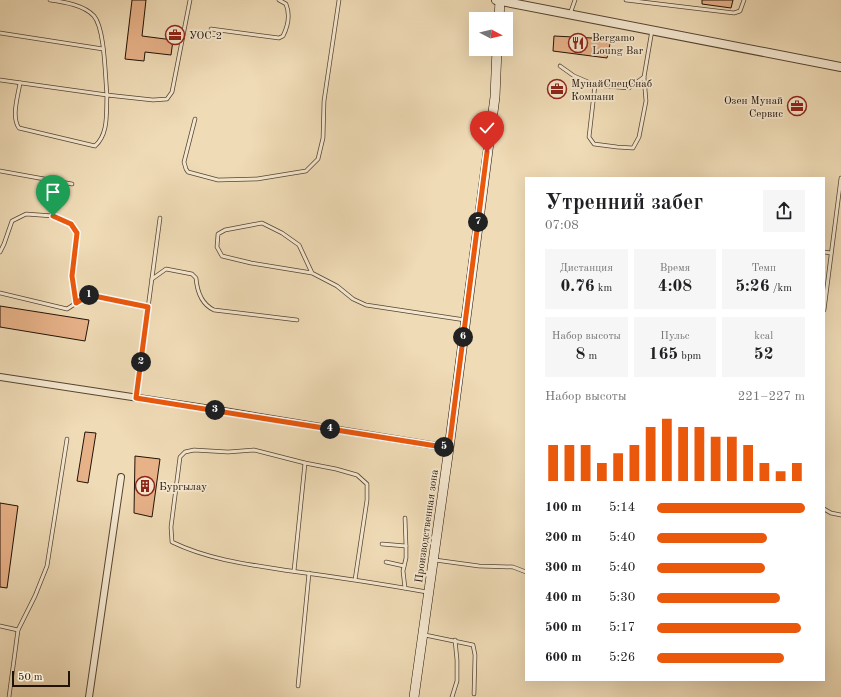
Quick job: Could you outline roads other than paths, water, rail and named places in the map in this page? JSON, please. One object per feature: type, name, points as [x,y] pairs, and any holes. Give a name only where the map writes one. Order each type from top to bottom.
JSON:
[{"type":"main road","points":[[499,0],[499,12]]},
{"type":"main road","name":"Производственная зона","points":[[414,697],[449,448],[495,97],[497,56]]},
{"type":"street","points":[[499,0],[841,67]]},
{"type":"street","points":[[0,377],[449,448]]},
{"type":"street","points":[[89,697],[121,478]]},
{"type":"lane","points":[[20,83],[16,124],[20,128],[94,146],[101,141],[106,124],[107,95],[102,36],[95,16],[87,10],[66,3],[50,0]]},
{"type":"lane","points":[[0,80],[107,95],[153,100],[167,99],[172,92],[190,0]]},
{"type":"lane","points":[[211,29],[278,38],[283,36],[286,31],[289,12],[286,4],[279,0]]},
{"type":"lane","points":[[195,119],[184,162],[188,172],[218,180],[258,178],[306,171],[318,160],[323,138],[324,101],[339,0]]},
{"type":"lane","points":[[570,14],[575,0]]},
{"type":"lane","points":[[626,0],[734,13],[740,11],[744,0]]},
{"type":"lane","points":[[595,85],[589,137],[594,144],[633,148],[639,137],[646,101],[644,77],[652,30]]},
{"type":"lane","points":[[0,33],[103,49]]},
{"type":"lane","points":[[560,66],[574,76],[595,85],[629,88],[644,77]]},
{"type":"lane","points":[[0,171],[72,184]]},
{"type":"lane","points":[[825,302],[841,178]]},
{"type":"lane","points":[[0,252],[12,221],[26,214],[53,216],[71,224],[77,233],[72,276],[76,303]]},
{"type":"lane","points":[[136,398],[160,218]]},
{"type":"lane","points":[[312,273],[299,245],[282,233],[262,223],[224,230],[218,234],[217,247],[222,256],[251,263],[312,273],[337,286],[353,298],[366,305],[466,320]]},
{"type":"lane","points":[[825,252],[831,253]]},
{"type":"lane","points":[[152,280],[166,269],[192,274],[196,278],[197,286],[207,307],[214,310],[297,320]]},
{"type":"lane","points":[[0,293],[67,309],[89,295],[148,307]]},
{"type":"lane","points":[[9,697],[18,630],[35,596],[47,566],[67,439]]},
{"type":"lane","points":[[355,580],[367,500],[367,484],[357,475],[254,450],[228,452],[194,450],[185,452],[180,457],[171,527],[172,542],[190,551],[251,565],[429,592]]},
{"type":"lane","points":[[294,571],[305,463]]},
{"type":"lane","points":[[825,509],[841,515]]},
{"type":"lane","points":[[405,518],[406,546],[403,571],[406,588]]},
{"type":"lane","points":[[382,544],[406,546]]},
{"type":"lane","points":[[433,559],[479,566],[513,568],[525,572]]},
{"type":"lane","points":[[386,562],[404,566]]},
{"type":"lane","points":[[298,686],[309,573]]},
{"type":"lane","points":[[0,626],[18,630]]},
{"type":"lane","points":[[423,634],[473,645],[475,655],[474,694]]},
{"type":"lane","points":[[452,697],[457,682],[455,640]]},
{"type":"place","name":"УОС-2","points":[[175,35]]},
{"type":"place","name":"Bergamo Loung Bar","points":[[578,43]]},
{"type":"place","name":"МунайСпецСнаб Компани","points":[[557,89]]},
{"type":"place","name":"Озен Мунай Сервис","points":[[797,106]]},
{"type":"place","name":"Бургылау","points":[[145,486]]}]
